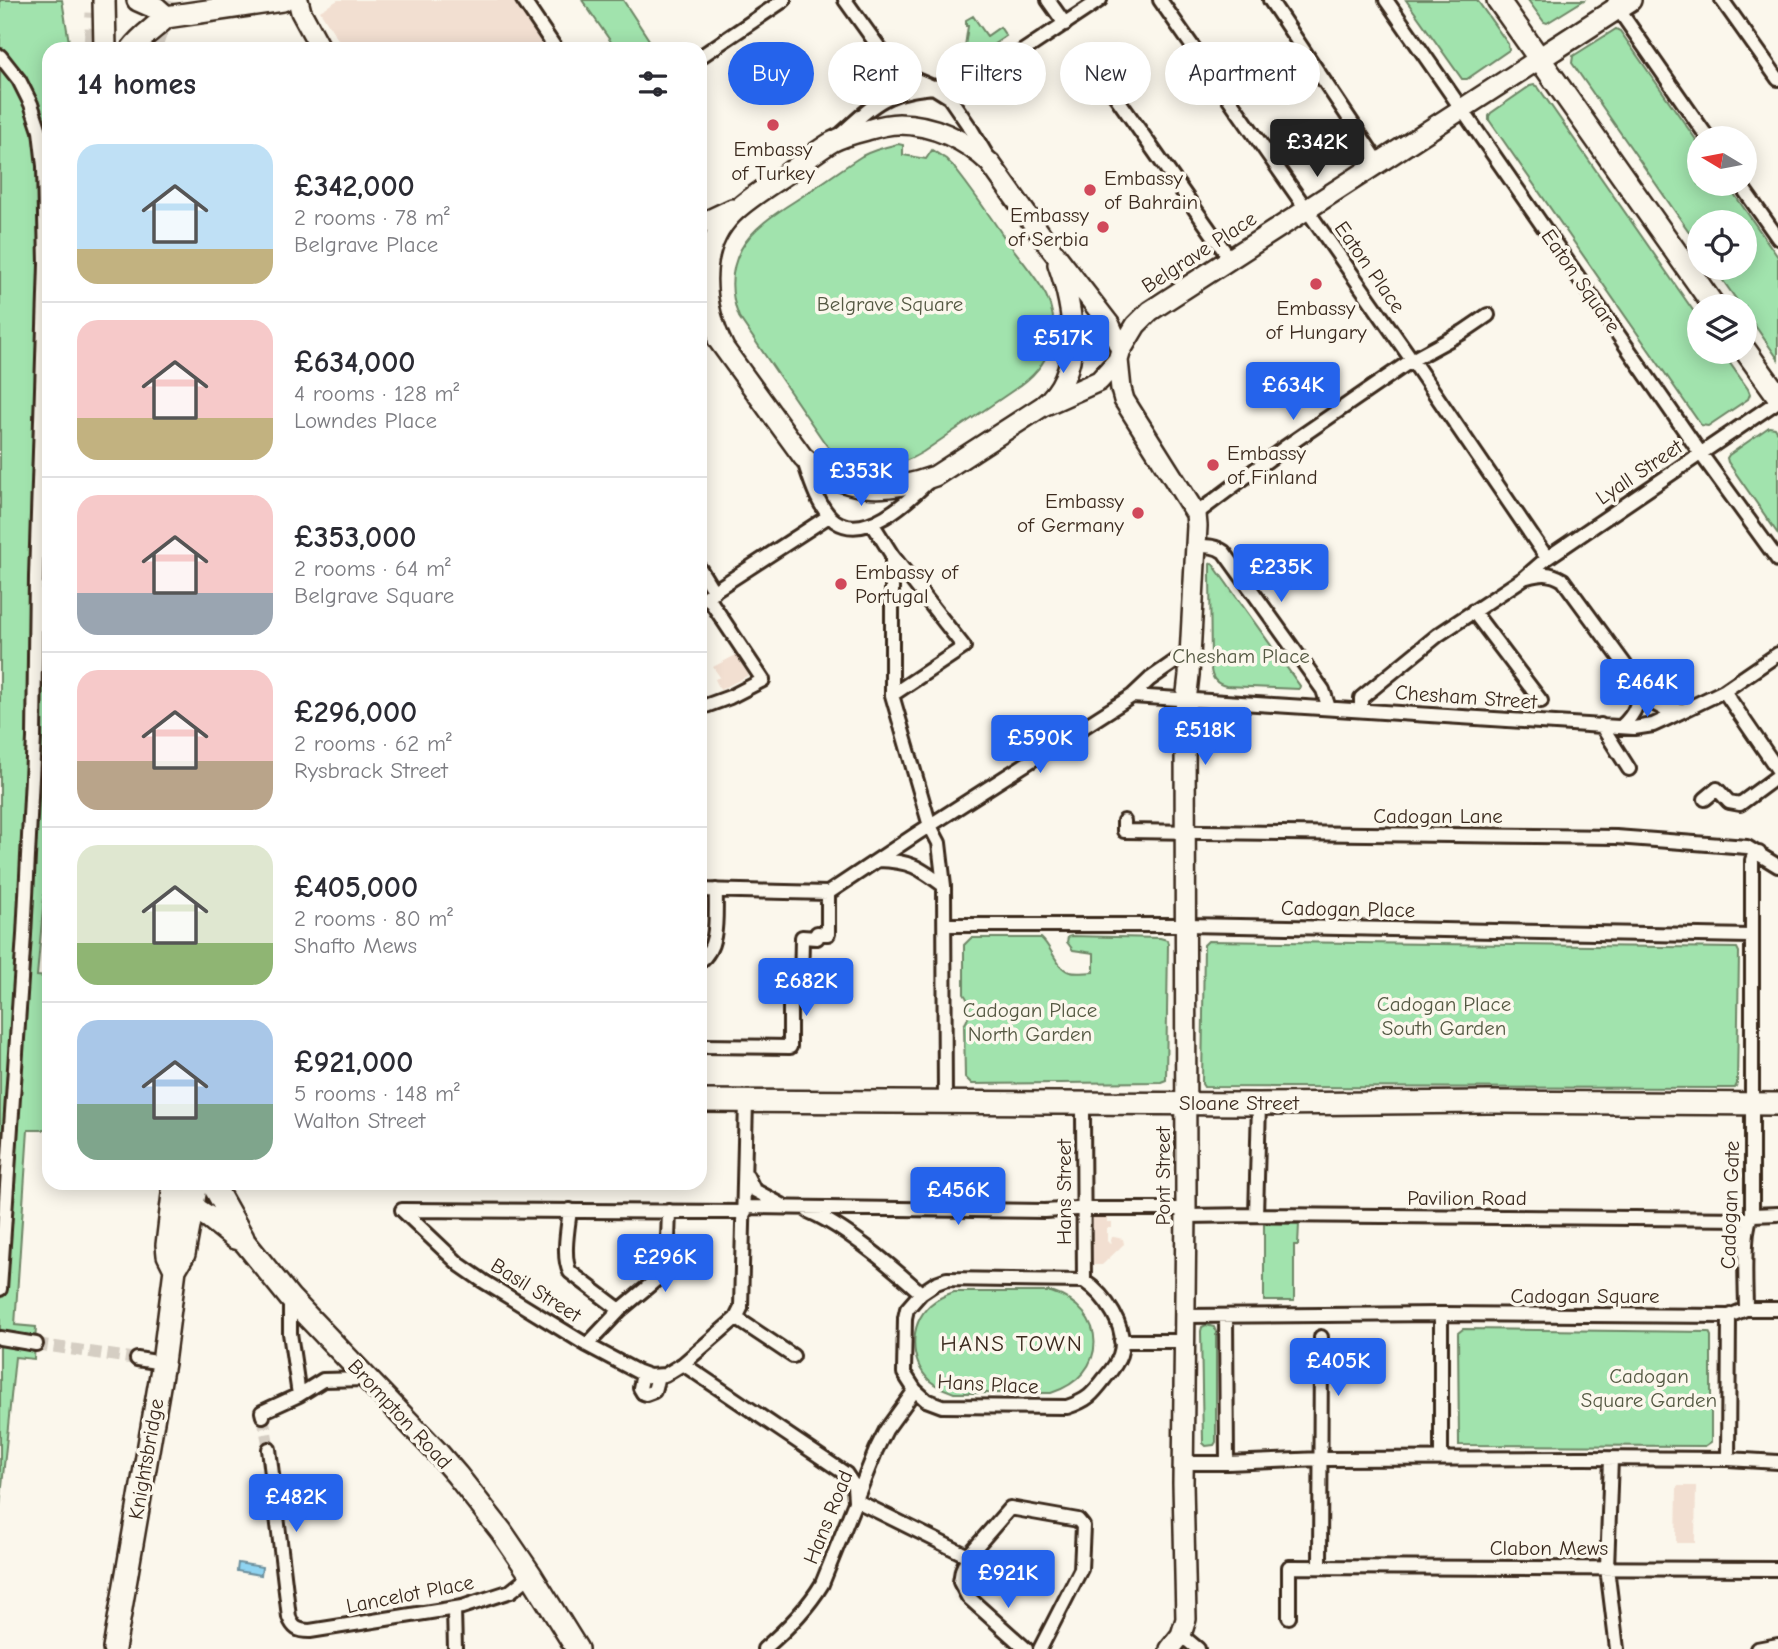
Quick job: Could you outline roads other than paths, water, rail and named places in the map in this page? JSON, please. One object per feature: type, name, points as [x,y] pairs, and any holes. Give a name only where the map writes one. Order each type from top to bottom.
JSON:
[{"type":"main road","points":[[104,0],[105,42]]},
{"type":"main road","points":[[138,0],[156,8],[166,17]]},
{"type":"main road","points":[[138,42],[166,17],[283,0]]},
{"type":"main road","points":[[298,0],[301,12],[317,42]]},
{"type":"main road","points":[[1498,0],[1705,294]]},
{"type":"main road","points":[[1539,59],[1620,3]]},
{"type":"main road","name":"Belgrave Place","points":[[1043,406],[1099,381],[1136,326],[1150,311],[1539,59]]},
{"type":"main road","points":[[707,222],[743,204],[833,141],[845,136],[883,125],[897,124],[940,132],[959,140],[990,163],[1105,318],[1118,340],[1124,400]]},
{"type":"main road","points":[[707,272],[715,238],[722,226],[743,204]]},
{"type":"main road","points":[[707,326],[803,457],[818,470],[857,487],[870,489],[894,486],[935,476],[1051,400],[1062,383],[1071,356],[1072,343],[1067,293],[1052,250]]},
{"type":"main road","points":[[707,291],[711,316],[724,348]]},
{"type":"main road","points":[[1754,364],[1778,399]]},
{"type":"main road","points":[[1099,381],[1124,400],[1196,514],[1198,546],[1186,699]]},
{"type":"main road","name":"Pont Street","points":[[1175,1642],[1186,1619],[1186,699]]},
{"type":"main road","name":"Sloane Street","points":[[707,1101],[1778,1104]]},
{"type":"main road","name":"Knightsbridge","points":[[173,1190],[167,1245],[168,1255],[175,1269]]},
{"type":"main road","name":"Knightsbridge","points":[[175,1190],[193,1208]]},
{"type":"main road","name":"Knightsbridge","points":[[114,1649],[163,1363],[175,1269],[184,1254],[196,1190]]},
{"type":"main road","points":[[216,1190],[243,1240]]},
{"type":"main road","name":"Brompton Road","points":[[193,1208],[235,1238],[243,1240],[290,1298],[451,1468],[501,1531],[577,1649]]},
{"type":"street","points":[[524,0],[551,42]]},
{"type":"street","points":[[707,52],[783,0]]},
{"type":"street","points":[[845,0],[874,42]]},
{"type":"street","points":[[1048,0],[1065,24]]},
{"type":"street","points":[[922,88],[959,83],[985,74],[1100,0]]},
{"type":"street","name":"Eaton Place","points":[[1160,0],[1547,558]]},
{"type":"street","points":[[1270,0],[1379,163]]},
{"type":"street","name":"Eaton Square","points":[[1385,0],[1778,560]]},
{"type":"street","points":[[1722,0],[1778,79]]},
{"type":"street","points":[[1620,3],[1700,126]]},
{"type":"street","points":[[0,56],[19,80],[31,104],[40,131],[42,148]]},
{"type":"street","points":[[922,82],[948,97],[954,104],[990,163]]},
{"type":"street","points":[[833,141],[875,105]]},
{"type":"street","points":[[1122,105],[1230,259]]},
{"type":"street","points":[[1748,196],[1778,238]]},
{"type":"street","points":[[1196,514],[1284,448],[1412,360],[1488,315]]},
{"type":"street","points":[[0,1289],[24,935],[34,738],[42,389]]},
{"type":"street","name":"Lyall Street","points":[[1361,710],[1361,698],[1427,643],[1778,399]]},
{"type":"street","points":[[803,457],[816,494],[830,516],[846,525],[863,525],[887,516],[935,476]]},
{"type":"street","points":[[707,705],[763,680],[707,596],[830,516]]},
{"type":"street","points":[[872,523],[892,555],[964,647],[892,695]]},
{"type":"street","points":[[1132,696],[1329,708],[1323,690],[1224,552],[1212,546],[1198,546]]},
{"type":"street","points":[[1563,580],[1559,559],[1565,546]]},
{"type":"street","points":[[892,555],[892,695],[930,826],[939,844],[944,889],[945,1102]]},
{"type":"street","points":[[1524,578],[1546,573],[1563,580],[1653,703],[1664,709],[1683,710]]},
{"type":"street","points":[[1472,611],[1541,701]]},
{"type":"street","points":[[707,890],[828,893],[1132,696],[1191,649]]},
{"type":"street","points":[[1621,726],[1634,728],[1653,725],[1724,691],[1778,654]]},
{"type":"street","points":[[1621,726],[1637,707],[1637,682]]},
{"type":"street","points":[[1724,691],[1778,770]]},
{"type":"street","name":"Chesham Street","points":[[1329,708],[1621,726]]},
{"type":"street","points":[[1601,725],[1629,769]]},
{"type":"street","points":[[1704,799],[1717,789],[1729,802],[1741,804],[1778,776]]},
{"type":"street","name":"Cadogan Lane","points":[[1124,821],[1124,831],[1616,838],[1747,847],[1759,853]]},
{"type":"street","points":[[1752,1104],[1752,860],[1754,855],[1759,853],[1778,866]]},
{"type":"street","points":[[878,860],[894,860],[917,866],[944,889]]},
{"type":"street","points":[[707,954],[714,943],[716,890]]},
{"type":"street","points":[[707,1046],[790,1047],[790,990],[801,990],[802,937],[817,937],[817,933],[828,934],[828,893]]},
{"type":"street","name":"Cadogan Place","points":[[945,925],[1185,925],[1751,936]]},
{"type":"street","points":[[643,1374],[640,1388],[643,1393],[654,1391],[661,1376],[683,1364],[736,1318],[741,1308],[746,1101]]},
{"type":"street","name":"Hans Street","points":[[1082,1102],[1084,1281]]},
{"type":"street","points":[[1256,1215],[1259,1104]]},
{"type":"street","name":"Cadogan Gate","points":[[1746,1309],[1752,1104]]},
{"type":"street","points":[[745,1172],[754,1190],[761,1195],[820,1216],[889,1265],[921,1293],[947,1279],[1084,1281],[1095,1288],[1107,1302],[1118,1325],[1121,1342],[1184,1341]]},
{"type":"street","name":"Pavilion Road","points":[[745,1210],[833,1208],[1045,1212],[1083,1209],[1256,1215],[1750,1217],[1778,1214]]},
{"type":"street","name":"Basil Street","points":[[570,1210],[402,1210],[460,1265],[587,1345],[643,1374],[661,1376]]},
{"type":"street","points":[[620,1310],[570,1272],[567,1266],[570,1210],[745,1210]]},
{"type":"street","points":[[587,1345],[620,1310],[667,1268],[669,1210]]},
{"type":"street","name":"Hans Place","points":[[921,1293],[907,1309],[905,1318],[904,1373],[926,1401],[942,1406],[1067,1407],[1084,1402],[1114,1367],[1121,1355],[1121,1342]]},
{"type":"street","points":[[290,1298],[290,1333],[299,1395]]},
{"type":"street","name":"Cadogan Square","points":[[1184,1316],[1729,1316],[1746,1309],[1778,1309]]},
{"type":"street","points":[[1440,1314],[1441,1459]]},
{"type":"street","points":[[1226,1316],[1227,1464]]},
{"type":"street","points":[[1728,1460],[1729,1316]]},
{"type":"street","points":[[736,1318],[793,1356]]},
{"type":"street","points":[[1320,1567],[1321,1337]]},
{"type":"street","points":[[0,1338],[36,1344]]},
{"type":"street","points":[[137,1359],[163,1363]]},
{"type":"street","points":[[683,1364],[846,1474],[854,1486],[855,1500],[968,1556]]},
{"type":"street","points":[[262,1414],[323,1380],[366,1379]]},
{"type":"street","name":"Hans Road","points":[[764,1649],[811,1601],[822,1584],[886,1430],[915,1390]]},
{"type":"street","name":"Lancelot Place","points":[[269,1449],[289,1617],[292,1626],[300,1631],[454,1609],[510,1591],[531,1575]]},
{"type":"street","points":[[1184,1463],[1227,1464],[1321,1459],[1778,1462]]},
{"type":"street","points":[[1611,1459],[1607,1568],[1617,1649]]},
{"type":"street","points":[[1026,1649],[968,1597],[960,1582],[968,1556],[1010,1508],[1078,1520],[1083,1527],[1082,1569],[1040,1649]]},
{"type":"street","name":"Clabon Mews","points":[[1289,1617],[1289,1567],[1778,1569]]},
{"type":"street","points":[[454,1609],[455,1649]]},
{"type":"street","points":[[1175,1642],[1198,1649]]},
{"type":"street","points":[[1757,1649],[1778,1645]]},
{"type":"water","points":[[238,1563],[262,1567],[261,1575],[237,1571]]},
{"type":"tunnel","points":[[153,42],[168,0]]},
{"type":"tunnel","points":[[94,42],[96,13]]},
{"type":"tunnel","points":[[36,1344],[137,1359]]},
{"type":"tunnel","points":[[263,1416],[269,1449]]},
{"type":"place","name":"Embassy of Turkey","points":[[773,125]]},
{"type":"place","name":"Embassy of Bahrain","points":[[1090,190]]},
{"type":"place","name":"Embassy of Serbia","points":[[1103,227]]},
{"type":"place","name":"Embassy of Hungary","points":[[1316,284]]},
{"type":"place","name":"Embassy of Finland","points":[[1213,465]]},
{"type":"place","name":"Embassy of Germany","points":[[1138,513]]},
{"type":"place","name":"Embassy of Portugal","points":[[841,584]]},
{"type":"district","name":"HANS TOWN","points":[[1012,1343]]},
{"type":"park label","name":"Belgrave Square","points":[[890,304]]},
{"type":"park label","name":"Chesham Place","points":[[1241,656]]},
{"type":"park label","name":"Cadogan Place South Garden","points":[[1444,1016]]},
{"type":"park label","name":"Cadogan Place North Garden","points":[[1030,1022]]},
{"type":"park label","name":"Cadogan Square Garden","points":[[1649,1388]]}]
